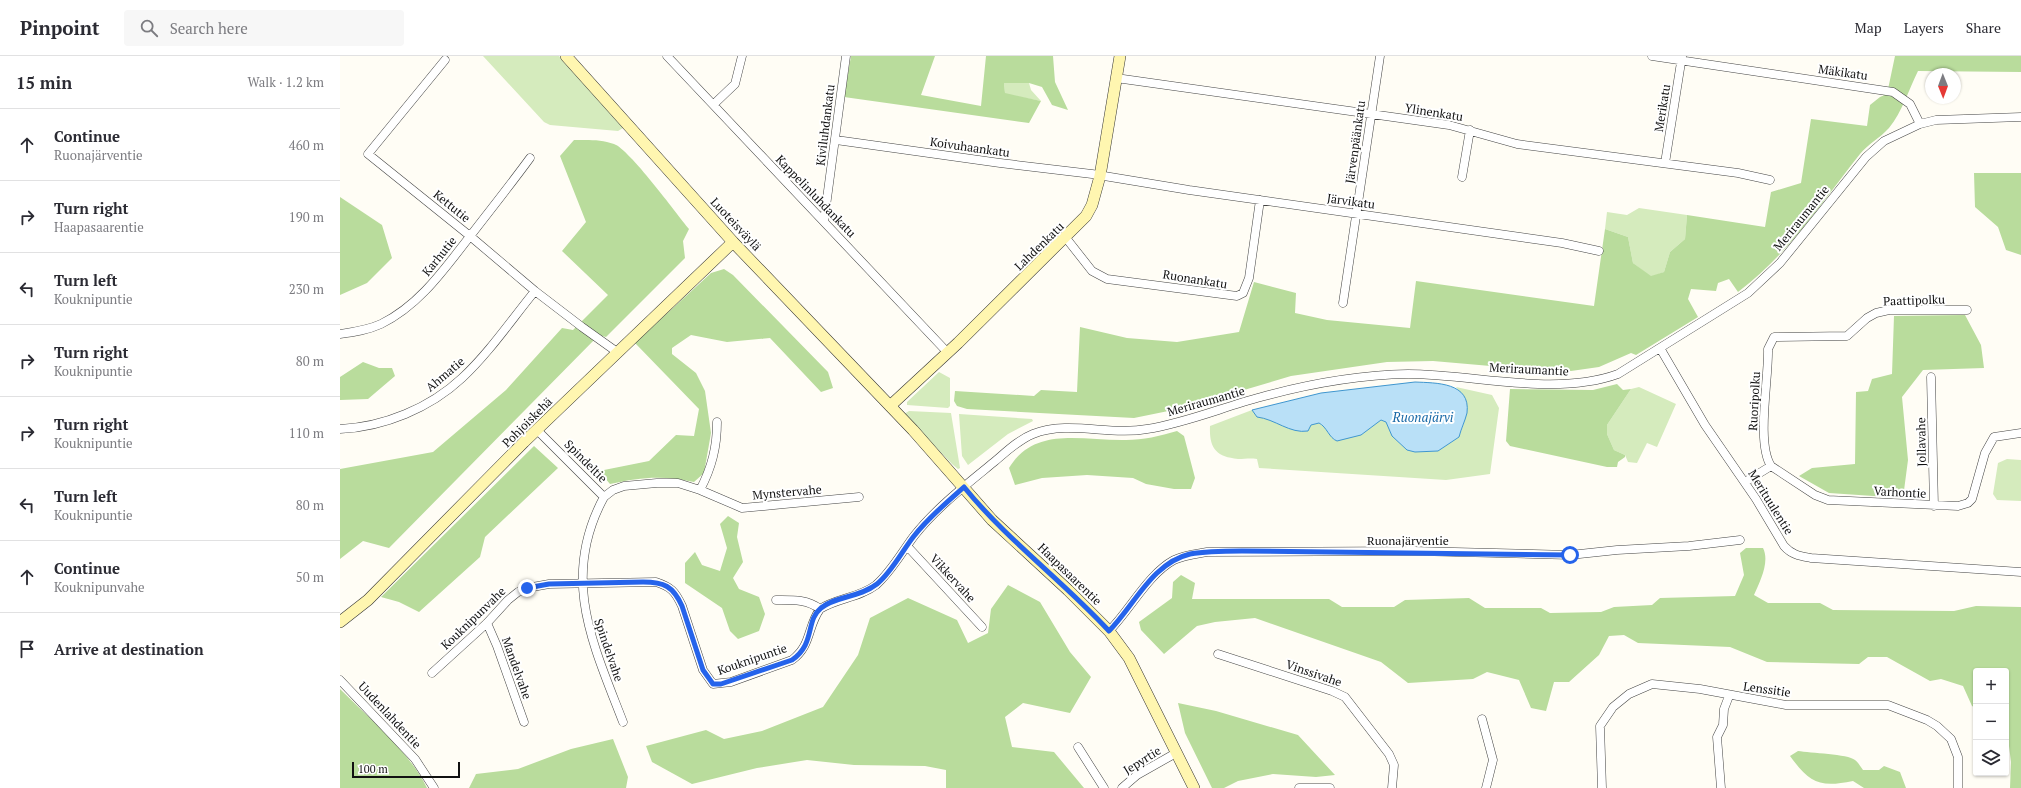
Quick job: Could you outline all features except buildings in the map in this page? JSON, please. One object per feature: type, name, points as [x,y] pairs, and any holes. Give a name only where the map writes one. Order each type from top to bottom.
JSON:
[{"type":"main road","name":"Luoteisväylä","points":[[566,56],[733,242],[890,406]]},
{"type":"main road","name":"Lahdenkatu","points":[[890,406],[948,353],[1066,238],[1086,216],[1092,205],[1100,176],[1120,56]]},
{"type":"main road","name":"Pohjoiskehä","points":[[340,622],[368,600],[537,430],[733,242]]},
{"type":"main road","name":"Haapasaarentie","points":[[890,406],[992,520],[1068,590],[1109,631],[1129,658],[1194,788]]},
{"type":"street","name":"Kappelinluhdankatu","points":[[667,56],[948,353]]},
{"type":"street","points":[[714,104],[735,84],[742,56]]},
{"type":"street","name":"Kiviluhdankatu","points":[[824,221],[846,56]]},
{"type":"street","name":"Järvenpäänkatu","points":[[1343,303],[1380,56]]},
{"type":"street","name":"Mäkikatu","points":[[1652,56],[1681,58],[1893,92],[1910,104],[1920,124]]},
{"type":"street","name":"Merikatu","points":[[1665,163],[1681,58]]},
{"type":"street","name":"Kettutie","points":[[445,60],[368,154],[536,291],[617,352]]},
{"type":"street","name":"Ylinenkatu","points":[[1116,78],[1449,125],[1517,144],[1632,161],[1665,163],[1770,180]]},
{"type":"street","name":"Meriraumantie","points":[[964,487],[1020,441],[1030,435],[1047,430],[1072,428],[1136,431],[1297,388],[1389,375],[1449,376],[1535,383],[1569,384],[1594,382],[1618,374],[1748,293],[1780,263],[1866,157],[1884,141],[1920,124],[1936,120],[2021,117]]},
{"type":"street","points":[[1462,177],[1470,130]]},
{"type":"street","name":"Koivuhaankatu","points":[[836,140],[1100,176]]},
{"type":"street","name":"Karhutie","points":[[340,334],[362,331],[381,324],[403,310],[425,291],[470,236],[530,158]]},
{"type":"street","name":"Järvikatu","points":[[1100,176],[1562,244],[1599,251]]},
{"type":"street","name":"Ruonankatu","points":[[1066,238],[1092,271],[1107,279],[1237,296],[1243,293],[1248,282],[1260,200]]},
{"type":"street","name":"Ahmatie","points":[[340,429],[379,422],[411,412],[448,390],[476,363],[536,291]]},
{"type":"street","name":"Paattipolku","points":[[1774,337],[1846,336],[1867,318],[1876,313],[1889,310],[1967,310]]},
{"type":"street","name":"Ruoripolku","points":[[1771,466],[1766,459],[1764,432],[1768,349],[1774,337]]},
{"type":"street","name":"Merituulentie","points":[[1660,348],[1706,425],[1745,482],[1784,546],[1797,556],[2021,572]]},
{"type":"street","name":"Jollavahe","points":[[1931,377],[1934,506]]},
{"type":"street","points":[[700,490],[710,472],[714,458],[717,442],[717,422]]},
{"type":"street","name":"Spindeltie","points":[[537,430],[604,497],[593,518],[583,569],[582,584]]},
{"type":"street","name":"Varhontie","points":[[1771,466],[1815,495],[1828,500],[1958,506],[1968,504],[1974,494],[1985,453],[1994,437],[2021,433]]},
{"type":"street","points":[[1745,482],[1771,466]]},
{"type":"street","name":"Mynstervahe","points":[[604,497],[614,490],[635,484],[678,483],[700,490],[742,508],[859,497]]},
{"type":"street","points":[[776,600],[813,603],[820,609],[827,604],[857,596],[873,587],[884,576],[928,520],[964,487]]},
{"type":"street","name":"Ruonajärventie","points":[[1109,631],[1162,569],[1174,560],[1188,555],[1207,552],[1406,551],[1570,555],[1617,550],[1689,546],[1740,540]]},
{"type":"street","name":"Vikkervahe","points":[[907,546],[982,627]]},
{"type":"street","name":"Kouknipuntie","points":[[582,584],[656,582],[669,587],[678,596],[703,670],[713,684],[731,682],[792,660],[801,653],[807,643],[813,619],[820,609]]},
{"type":"street","name":"Kouknipunvahe","points":[[432,673],[487,623],[508,600],[518,592],[527,588],[549,584],[582,584]]},
{"type":"street","name":"Spindelvahe","points":[[582,584],[584,608],[589,630],[623,722]]},
{"type":"street","name":"Mandelvahe","points":[[487,623],[497,646],[524,722]]},
{"type":"street","name":"Vinssivahe","points":[[1218,654],[1332,691],[1345,698],[1389,754],[1394,765],[1392,788]]},
{"type":"street","name":"Uudenlahdentie","points":[[340,680],[415,759],[434,788]]},
{"type":"street","name":"Lenssitie","points":[[1602,788],[1600,726],[1613,707],[1629,694],[1652,684],[1700,689],[1729,696],[1786,705],[1888,705],[1937,726],[1951,739],[1958,757],[1958,788]]},
{"type":"street","points":[[1721,788],[1717,737],[1722,726],[1724,709],[1729,696]]},
{"type":"street","points":[[1482,719],[1493,760],[1486,788]]},
{"type":"street","points":[[1078,747],[1104,788]]},
{"type":"street","name":"Jepyrtie","points":[[1122,788],[1136,775],[1176,753]]},
{"type":"street","points":[[1299,788],[1330,788]]},
{"type":"green space","points":[[483,56],[559,56],[623,128],[618,131],[550,125],[544,122]]},
{"type":"green space","points":[[851,56],[935,56],[921,95],[981,106],[986,56],[1053,56],[1055,82],[1068,110],[1052,105],[1042,87],[1029,83],[1004,83],[1005,93],[1041,101],[1029,123],[844,97]]},
{"type":"green space","points":[[1895,56],[2021,56],[2021,72],[1961,71],[1961,68],[1925,68],[1925,71],[1918,71],[1902,108],[1894,122],[1882,135],[1860,154],[1803,228],[1773,262],[1738,292],[1729,279],[1718,283],[1716,291],[1691,289],[1688,299],[1698,317],[1636,355],[1631,353],[1599,367],[1571,371],[1525,369],[1433,361],[1387,362],[1291,376],[1183,408],[1134,418],[967,409],[957,406],[954,401],[955,391],[1034,396],[1041,390],[1077,392],[1080,327],[1127,338],[1177,342],[1239,332],[1254,282],[1296,293],[1295,313],[1327,320],[1410,328],[1416,281],[1594,306],[1605,229],[1628,237],[1633,263],[1651,276],[1664,272],[1670,252],[1685,239],[1687,215],[1765,227],[1771,192],[1801,183],[1811,119],[1867,126],[1870,105],[1880,97],[1887,94]]},
{"type":"green space","points":[[1004,83],[1029,83],[1031,90],[1041,101],[1005,94]]},
{"type":"green space","points":[[574,140],[609,142],[621,148],[630,157],[689,229],[683,241],[685,258],[606,337],[599,335],[389,548],[363,541],[340,559],[340,469],[433,452],[506,390],[562,328],[573,330],[608,295],[562,251],[586,222],[560,156]]},
{"type":"green space","points":[[1974,173],[2021,173],[2021,255],[2006,250],[1998,227],[1975,207]]},
{"type":"green space","points":[[340,197],[382,225],[392,258],[367,283],[340,295]]},
{"type":"green space","points":[[1639,208],[1687,215],[1685,239],[1670,252],[1664,272],[1651,277],[1633,263],[1628,237],[1605,229],[1607,212],[1627,215]]},
{"type":"green space","points":[[724,269],[733,275],[828,372],[833,388],[821,392],[770,338],[727,342],[691,335],[672,348],[672,354],[696,373],[705,391],[711,433],[704,473],[694,482],[672,478],[652,478],[610,484],[599,471],[649,461],[676,435],[694,436],[699,409],[635,343],[711,273]]},
{"type":"green space","points":[[1965,315],[1981,345],[1984,368],[1923,370],[1902,397],[1908,460],[1903,498],[1829,493],[1799,476],[1812,468],[1855,464],[1856,392],[1868,391],[1872,379],[1892,374],[1894,316]]},
{"type":"green space","points":[[363,362],[379,368],[392,368],[395,376],[368,399],[340,400],[340,377]]},
{"type":"green space","points":[[939,372],[950,378],[950,406],[948,408],[907,405],[907,402]]},
{"type":"green space","points":[[1617,384],[1623,390],[1631,389],[1607,425],[1607,434],[1614,450],[1625,455],[1625,457],[1618,462],[1617,467],[1607,467],[1510,446],[1506,441],[1510,389],[1593,390]]},
{"type":"green space","points":[[1456,387],[1492,395],[1499,408],[1490,474],[1446,480],[1259,468],[1257,459],[1238,459],[1224,456],[1215,450],[1211,440],[1210,426],[1252,410],[1265,418],[1284,423],[1319,423],[1327,429],[1334,440],[1361,435],[1381,420],[1386,421],[1392,436],[1407,450],[1415,452],[1438,451],[1459,437],[1464,423],[1465,399]]},
{"type":"green space","points":[[1639,387],[1676,404],[1657,447],[1647,443],[1637,463],[1628,462],[1625,455],[1614,450],[1607,434],[1607,425],[1631,389]]},
{"type":"green space","points":[[909,411],[951,413],[960,468],[958,469],[952,464],[904,414]]},
{"type":"green space","points":[[959,414],[1032,419],[1033,421],[1008,434],[968,465],[962,456]]},
{"type":"green space","points":[[1177,431],[1184,436],[1195,478],[1191,489],[1174,489],[1146,484],[1133,478],[1087,475],[1042,478],[1015,485],[1009,468],[1020,454],[1032,446],[1046,441],[1061,438],[1132,440],[1164,435]]},
{"type":"green space","points":[[534,446],[558,468],[485,537],[480,557],[419,612],[399,602],[381,597]]},
{"type":"green space","points":[[2007,459],[2021,460],[2021,501],[1997,500],[1993,494],[1998,463]]},
{"type":"green space","points":[[728,516],[739,523],[737,537],[743,562],[733,578],[739,589],[759,597],[765,614],[759,631],[738,639],[730,631],[722,608],[685,583],[685,563],[695,552],[702,565],[720,571],[727,548],[720,524]]},
{"type":"green space","points":[[1746,548],[1763,548],[1765,553],[1765,565],[1754,595],[1768,603],[1820,603],[1833,610],[1954,611],[1976,606],[2021,607],[2021,788],[2010,788],[2011,762],[2009,746],[2009,668],[1973,668],[1973,706],[1963,686],[1941,679],[1930,681],[1887,657],[1868,657],[1859,664],[1767,662],[1730,647],[1638,643],[1624,635],[1609,636],[1599,655],[1569,682],[1554,682],[1546,711],[1531,708],[1519,680],[1487,672],[1473,679],[1408,683],[1381,662],[1255,618],[1215,622],[1197,626],[1164,654],[1141,630],[1139,622],[1172,598],[1173,582],[1181,575],[1195,583],[1192,599],[1329,599],[1342,607],[1394,607],[1405,600],[1469,598],[1485,608],[1541,608],[1550,613],[1601,612],[1614,607],[1652,605],[1660,598],[1735,596],[1744,575],[1740,553]]},
{"type":"green space","points":[[1008,585],[1040,602],[1070,652],[1091,677],[1070,713],[1023,703],[1005,717],[1012,747],[1054,752],[1084,788],[946,788],[946,770],[925,766],[854,765],[807,760],[757,768],[692,784],[652,762],[646,746],[706,730],[724,739],[762,731],[823,707],[858,655],[870,618],[908,598],[957,620],[968,643],[988,633],[991,609]]},
{"type":"green space","points":[[340,689],[376,723],[399,748],[410,761],[427,788],[340,788]]},
{"type":"green space","points":[[1178,703],[1216,711],[1298,735],[1335,775],[1316,777],[1273,774],[1238,781],[1224,788],[1212,788],[1185,733]]},
{"type":"green space","points":[[613,739],[628,777],[626,788],[469,788],[476,774],[518,769],[571,749]]},
{"type":"green space","points":[[1798,751],[1845,756],[1855,760],[1863,770],[1879,770],[1884,766],[1900,772],[1906,788],[1864,788],[1853,781],[1832,784],[1816,781],[1810,778],[1790,756]]},
{"type":"water","name":"Ruonajärvi","points":[[1415,382],[1450,386],[1464,395],[1467,403],[1467,413],[1459,437],[1438,451],[1415,452],[1407,450],[1392,436],[1386,422],[1381,420],[1361,435],[1337,441],[1334,440],[1319,423],[1311,425],[1308,431],[1295,430],[1270,420],[1257,417],[1252,410],[1321,393]]},
{"type":"route","points":[[527,588],[549,584],[643,582],[656,582],[669,587],[678,596],[703,670],[713,684],[721,684],[731,682],[792,660],[801,653],[807,643],[813,619],[820,609],[827,604],[857,596],[878,584],[914,535],[964,487],[992,520],[1068,590],[1109,631],[1120,620],[1145,586],[1162,569],[1174,560],[1188,555],[1207,552],[1242,551],[1570,555]]}]
